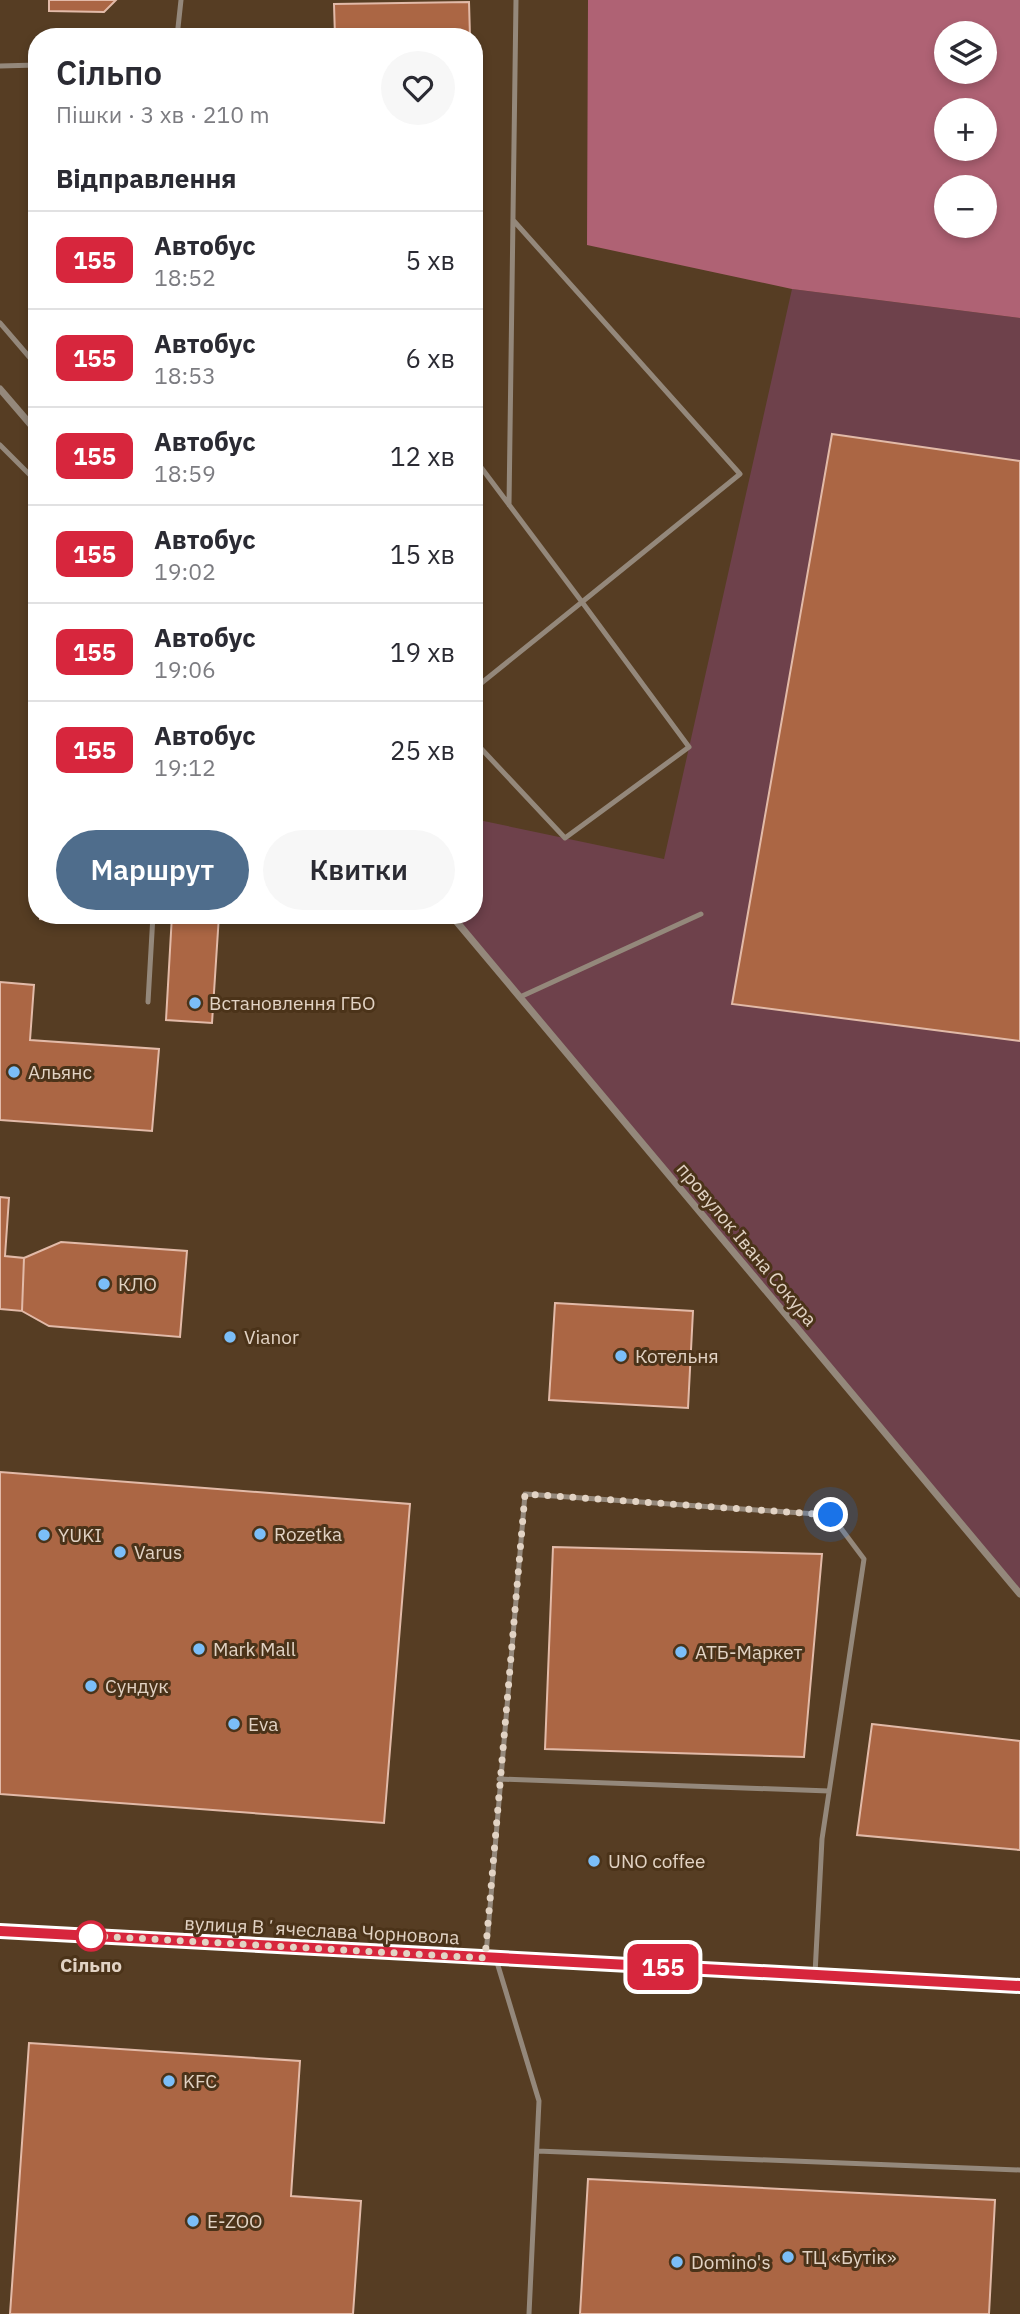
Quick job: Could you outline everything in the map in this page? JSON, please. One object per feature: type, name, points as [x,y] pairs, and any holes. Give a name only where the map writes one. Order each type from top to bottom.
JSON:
[{"type":"street","points":[[0,389],[28,422]]},
{"type":"street","name":"провулок Івана Сокура","points":[[459,924],[1020,1594]]},
{"type":"street","name":"вулиця Вʼячеслава Чорновола","points":[[0,1931],[1020,1986]]},
{"type":"lane","points":[[178,28],[180,0]]},
{"type":"lane","points":[[509,505],[516,0]]},
{"type":"lane","points":[[0,66],[28,65]]},
{"type":"lane","points":[[483,682],[740,474],[513,220]]},
{"type":"lane","points":[[0,324],[28,356]]},
{"type":"lane","points":[[0,445],[28,473]]},
{"type":"lane","points":[[483,470],[689,747],[565,838],[483,751]]},
{"type":"lane","points":[[520,997],[701,914]]},
{"type":"lane","points":[[148,1002],[152,924]]},
{"type":"lane","points":[[529,2314],[539,2101],[491,1959],[499,1779],[525,1494],[831,1515],[864,1559],[822,1839],[815,1975]]},
{"type":"lane","points":[[499,1779],[829,1791]]},
{"type":"lane","points":[[537,2151],[1020,2170]]},
{"type":"shaded area","points":[[588,0],[1020,0],[1020,318],[792,289],[587,245]]},
{"type":"shaded area","points":[[792,289],[1020,318],[1020,1594],[459,924],[483,924],[483,821],[664,859]]},
{"type":"building","points":[[49,0],[116,0],[104,12],[49,11]]},
{"type":"building","points":[[469,2],[470,28],[335,28],[334,4]]},
{"type":"building","points":[[832,434],[1020,461],[1020,1041],[732,1004]]},
{"type":"building","points":[[171,924],[218,924],[212,1023],[166,1020]]},
{"type":"building","points":[[0,982],[34,985],[30,1040],[159,1049],[152,1131],[0,1120]]},
{"type":"building","points":[[0,1197],[9,1198],[5,1256],[24,1258],[22,1311],[0,1309]]},
{"type":"building","name":"КЛО","points":[[61,1242],[187,1251],[180,1337],[49,1326],[22,1311],[24,1258]]},
{"type":"building","name":"Котельня","points":[[555,1303],[693,1311],[688,1408],[549,1400]]},
{"type":"building","name":"Mark Mall","points":[[0,1472],[410,1504],[384,1823],[0,1794]]},
{"type":"building","name":"АТБ-Маркет","points":[[553,1547],[822,1554],[804,1757],[545,1749]]},
{"type":"building","points":[[872,1724],[1020,1741],[1020,1850],[857,1835]]},
{"type":"building","points":[[29,2043],[300,2061],[291,2196],[361,2201],[353,2314],[10,2314]]},
{"type":"building","name":"ТЦ «Бутік»","points":[[588,2179],[995,2200],[989,2314],[580,2314]]},
{"type":"bus line","name":"155","points":[[0,1931],[1020,1986]]},
{"type":"place","name":"Встановлення ГБО","points":[[195,1003]]},
{"type":"place","name":"Альянс","points":[[14,1072]]},
{"type":"place","name":"КЛО","points":[[104,1284]]},
{"type":"place","name":"Vianor","points":[[230,1337]]},
{"type":"place","name":"Котельня","points":[[621,1356]]},
{"type":"place","name":"Rozetka","points":[[260,1534]]},
{"type":"place","name":"YUKI","points":[[44,1535]]},
{"type":"place","name":"Varus","points":[[120,1552]]},
{"type":"place","name":"Mark Mall","points":[[199,1649]]},
{"type":"place","name":"АТБ-Маркет","points":[[681,1652]]},
{"type":"place","name":"Сундук","points":[[91,1686]]},
{"type":"place","name":"Eva","points":[[234,1724]]},
{"type":"place","name":"UNO coffee","points":[[594,1861]]},
{"type":"place","name":"Сільпо","points":[[91,1936]]},
{"type":"place","name":"KFC","points":[[169,2081]]},
{"type":"place","name":"E-ZOO","points":[[193,2221]]},
{"type":"place","name":"ТЦ «Бутік»","points":[[788,2257]]},
{"type":"place","name":"Domino's","points":[[677,2262]]},
{"type":"route","points":[[91,1936],[79,1935],[485,1958],[525,1494],[831,1515]]}]
